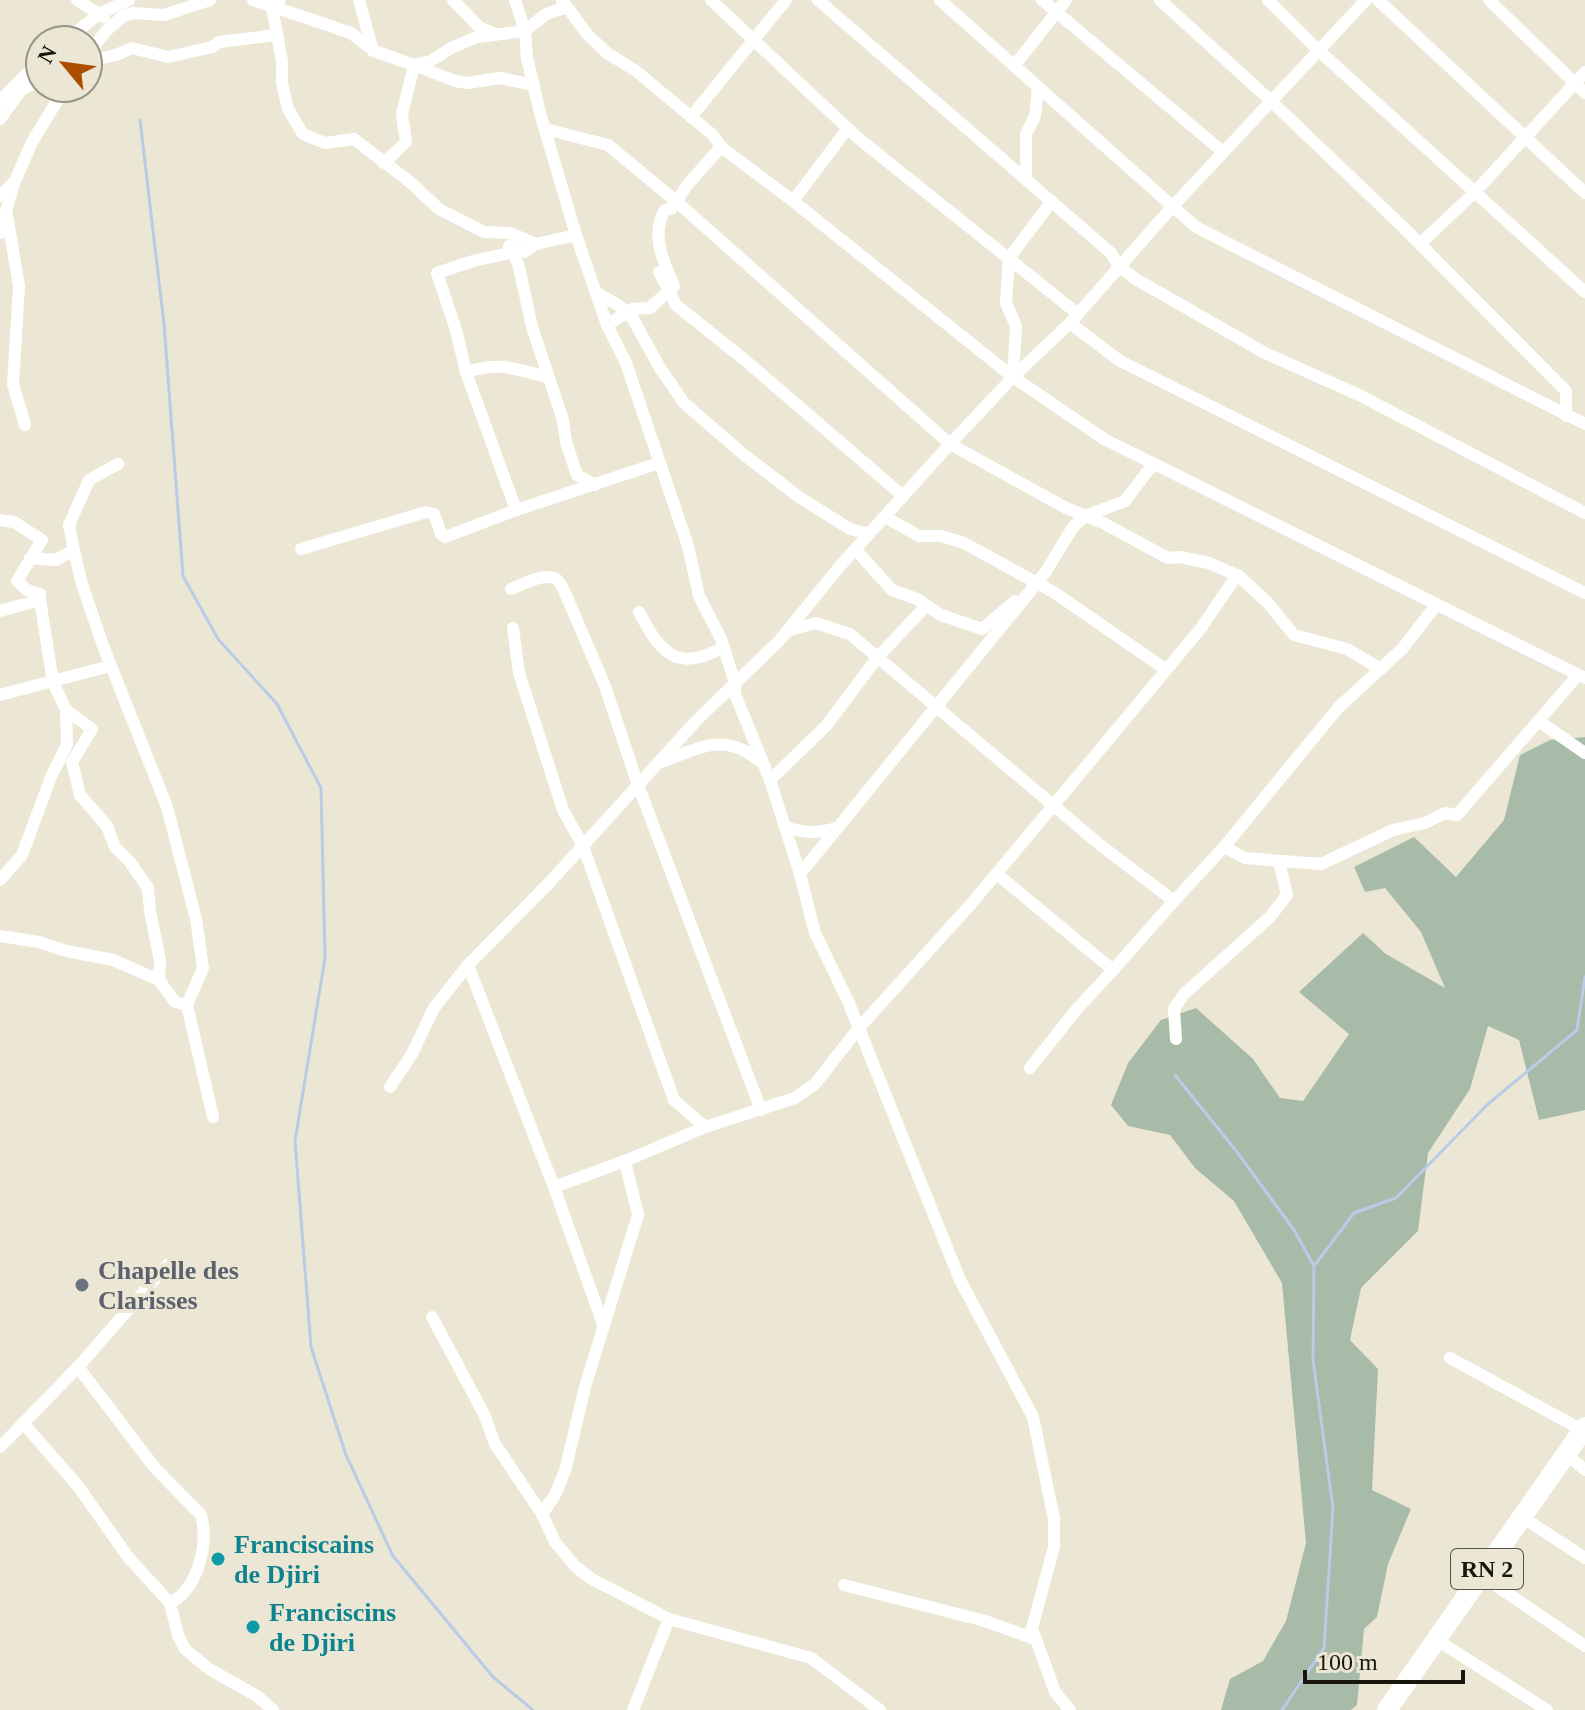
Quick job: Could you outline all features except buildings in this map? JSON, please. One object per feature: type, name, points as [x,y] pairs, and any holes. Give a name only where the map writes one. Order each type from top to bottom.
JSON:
[{"type":"highway","name":"RN 2","points":[[1395,1707],[1437,1640],[1584,1429]]},
{"type":"street","points":[[77,0],[113,23]]},
{"type":"street","points":[[86,24],[99,14],[129,0]]},
{"type":"street","points":[[104,34],[113,23],[133,13],[164,15],[210,0]]},
{"type":"street","points":[[359,0],[374,51]]},
{"type":"street","points":[[453,0],[479,27],[497,34]]},
{"type":"street","points":[[515,0],[525,31],[545,129],[576,235],[607,325],[626,363],[688,546],[699,596],[724,647],[735,683],[735,694],[770,780],[815,933],[845,992],[960,1280],[1033,1417],[1054,1519],[1054,1547],[1033,1624],[1035,1639],[1055,1692],[1070,1710]]},
{"type":"street","points":[[711,0],[848,128],[1009,258],[1120,361],[1585,593]]},
{"type":"street","points":[[691,117],[786,0]]},
{"type":"street","points":[[818,0],[1052,201],[1111,253],[1119,266],[1134,278],[1265,353],[1359,395],[1585,513]]},
{"type":"street","points":[[940,0],[1196,227],[1585,424]]},
{"type":"street","points":[[1042,0],[1223,152]]},
{"type":"street","points":[[1014,66],[1066,0]]},
{"type":"street","points":[[1160,0],[1420,244],[1566,391],[1566,416]]},
{"type":"street","points":[[1268,0],[1317,49],[1585,292]]},
{"type":"street","points":[[390,1087],[412,1054],[434,1008],[468,965],[583,846],[697,720],[787,632],[855,549],[950,444],[1074,318],[1270,100],[1366,0]]},
{"type":"street","points":[[1378,0],[1585,193]]},
{"type":"street","points":[[1489,0],[1585,93]]},
{"type":"street","points":[[264,2],[351,33],[374,51],[455,81],[467,83],[500,78],[534,85]]},
{"type":"street","points":[[264,2],[282,61],[282,83],[288,109],[303,134],[325,143],[354,139],[410,182],[439,209],[484,232],[510,233],[536,244]]},
{"type":"street","points":[[414,65],[429,62],[477,37],[525,31],[565,3],[587,34],[607,53],[636,71],[713,135],[721,147],[1013,377],[1104,439],[1581,676],[1457,815],[1445,813],[1425,823],[1393,830],[1321,864],[1245,858],[1224,847]]},
{"type":"street","points":[[104,58],[132,48],[168,57],[242,37],[276,35]]},
{"type":"street","points":[[384,163],[406,142],[402,114],[414,65]]},
{"type":"street","points":[[1420,244],[1475,192],[1585,72]]},
{"type":"street","points":[[0,101],[24,76]]},
{"type":"street","points":[[0,119],[24,88]]},
{"type":"street","points":[[1026,179],[1026,134],[1035,116],[1038,88]]},
{"type":"street","points":[[0,233],[15,181],[32,142],[55,104]]},
{"type":"street","points":[[793,201],[848,128]]},
{"type":"street","points":[[545,129],[608,145],[677,202],[950,444],[1066,508],[1168,558],[1180,557],[1209,563],[1237,575],[1268,603],[1294,635],[1347,649],[1381,669]]},
{"type":"street","points":[[607,325],[632,309],[650,308],[674,286],[658,247],[662,216],[721,147]]},
{"type":"street","points":[[0,196],[15,181]]},
{"type":"street","points":[[1013,377],[1017,351],[1016,326],[1006,303],[1009,258],[1052,201]]},
{"type":"street","points":[[7,215],[19,286],[13,384],[25,425]]},
{"type":"street","points":[[509,246],[524,252],[536,244],[576,235]]},
{"type":"street","points":[[509,246],[509,253],[437,273],[466,372],[516,510]]},
{"type":"street","points":[[509,246],[519,267],[547,377],[563,420],[566,442],[577,475],[595,485]]},
{"type":"street","points":[[659,272],[667,292],[692,320],[746,361],[903,496]]},
{"type":"street","points":[[597,293],[627,312],[684,403],[799,497],[850,529],[869,534]]},
{"type":"street","points":[[466,372],[487,365],[501,365],[547,377]]},
{"type":"street","points":[[301,549],[431,512],[445,537],[659,463]]},
{"type":"street","points":[[118,464],[89,480],[69,525],[81,581],[110,666],[167,807],[196,919],[203,968],[187,1005],[213,1117]]},
{"type":"street","points":[[800,874],[1045,573],[1073,527],[1085,516],[1125,501],[1153,464]]},
{"type":"street","points":[[885,517],[919,536],[941,536],[964,543],[1037,583],[1165,669]]},
{"type":"street","points":[[0,520],[14,522],[42,540],[17,581],[27,590],[40,594],[53,682],[66,710],[67,744],[51,777],[22,855],[0,880]]},
{"type":"street","points":[[855,549],[892,590],[917,599],[941,615],[982,629],[1037,583]]},
{"type":"street","points":[[30,558],[56,560],[74,550]]},
{"type":"street","points":[[554,1187],[705,1127],[795,1098],[815,1084],[858,1029],[997,874],[1201,628],[1237,575]]},
{"type":"street","points":[[511,589],[550,577],[560,583],[605,686],[638,785],[761,1110]]},
{"type":"street","points":[[817,598],[826,626]]},
{"type":"street","points":[[0,611],[40,600]]},
{"type":"street","points":[[1030,1068],[1076,1010],[1224,847],[1338,708],[1403,648],[1436,605]]},
{"type":"street","points":[[770,780],[826,726],[877,658],[925,607]]},
{"type":"street","points":[[639,612],[651,636],[664,651],[694,660],[724,647]]},
{"type":"street","points":[[787,632],[816,623],[850,634],[1099,844],[1174,901]]},
{"type":"street","points":[[513,628],[519,673],[563,810],[583,846],[674,1100],[705,1127]]},
{"type":"street","points":[[0,695],[110,666]]},
{"type":"street","points":[[66,710],[92,729],[72,762],[80,795],[107,826],[115,847],[148,888],[160,961],[159,980]]},
{"type":"street","points":[[1540,722],[1585,753]]},
{"type":"street","points":[[659,763],[709,744],[726,744],[741,747],[765,766]]},
{"type":"street","points":[[785,827],[822,833],[839,827]]},
{"type":"street","points":[[1176,1039],[1174,1009],[1184,994],[1270,917],[1287,895],[1279,862]]},
{"type":"street","points":[[997,874],[1113,970]]},
{"type":"street","points":[[0,936],[113,960],[159,980],[175,1002],[187,1005]]},
{"type":"street","points":[[468,965],[554,1187],[604,1327]]},
{"type":"street","points":[[542,1514],[555,1495],[565,1471],[585,1387],[638,1215],[625,1161]]},
{"type":"street","points":[[0,1447],[78,1367],[168,1264]]},
{"type":"street","points":[[432,1317],[484,1414],[495,1444],[542,1514],[555,1542],[575,1566],[590,1578],[669,1619],[811,1658],[880,1710]]},
{"type":"street","points":[[1450,1358],[1584,1429]]},
{"type":"street","points":[[78,1367],[155,1468],[201,1515],[203,1541],[195,1573],[187,1591],[170,1603]]},
{"type":"street","points":[[23,1423],[78,1486],[128,1557],[170,1603],[185,1649],[209,1669],[257,1696],[273,1710]]},
{"type":"street","points":[[1566,1454],[1585,1470]]},
{"type":"street","points":[[1522,1517],[1585,1558]]},
{"type":"street","points":[[1482,1576],[1585,1646]]},
{"type":"street","points":[[844,1585],[985,1621],[1035,1639]]},
{"type":"street","points":[[633,1710],[669,1619]]},
{"type":"street","points":[[1437,1640],[1547,1710]]},
{"type":"green space","points":[[1585,737],[1585,1110],[1539,1120],[1519,1040],[1488,1026],[1470,1089],[1428,1153],[1418,1231],[1361,1288],[1350,1340],[1378,1369],[1372,1490],[1411,1509],[1388,1564],[1377,1617],[1364,1629],[1357,1705],[1351,1710],[1221,1710],[1230,1679],[1263,1661],[1286,1621],[1306,1543],[1282,1283],[1234,1201],[1195,1168],[1170,1135],[1128,1126],[1111,1105],[1128,1063],[1161,1020],[1196,1008],[1253,1059],[1280,1098],[1303,1101],[1349,1034],[1299,992],[1363,933],[1386,954],[1445,988],[1421,932],[1385,888],[1365,892],[1354,867],[1414,837],[1456,877],[1504,820],[1520,755],[1550,740]]},
{"type":"waterway","points":[[140,120],[164,324],[183,576],[218,639],[277,704],[321,788],[325,958],[295,1141],[311,1347],[346,1455],[393,1556],[493,1677],[533,1710]]},
{"type":"waterway","points":[[1314,1266],[1354,1213],[1396,1198],[1487,1105],[1577,1030],[1585,977]]},
{"type":"waterway","points":[[1175,1075],[1294,1230],[1314,1266],[1313,1360],[1333,1508],[1324,1648],[1282,1710]]},
{"type":"place","name":"Chapelle des Clarisses","points":[[82,1285]]},
{"type":"place","name":"Franciscains de Djiri","points":[[218,1559]]},
{"type":"place","name":"Franciscins de Djiri","points":[[253,1627]]}]
